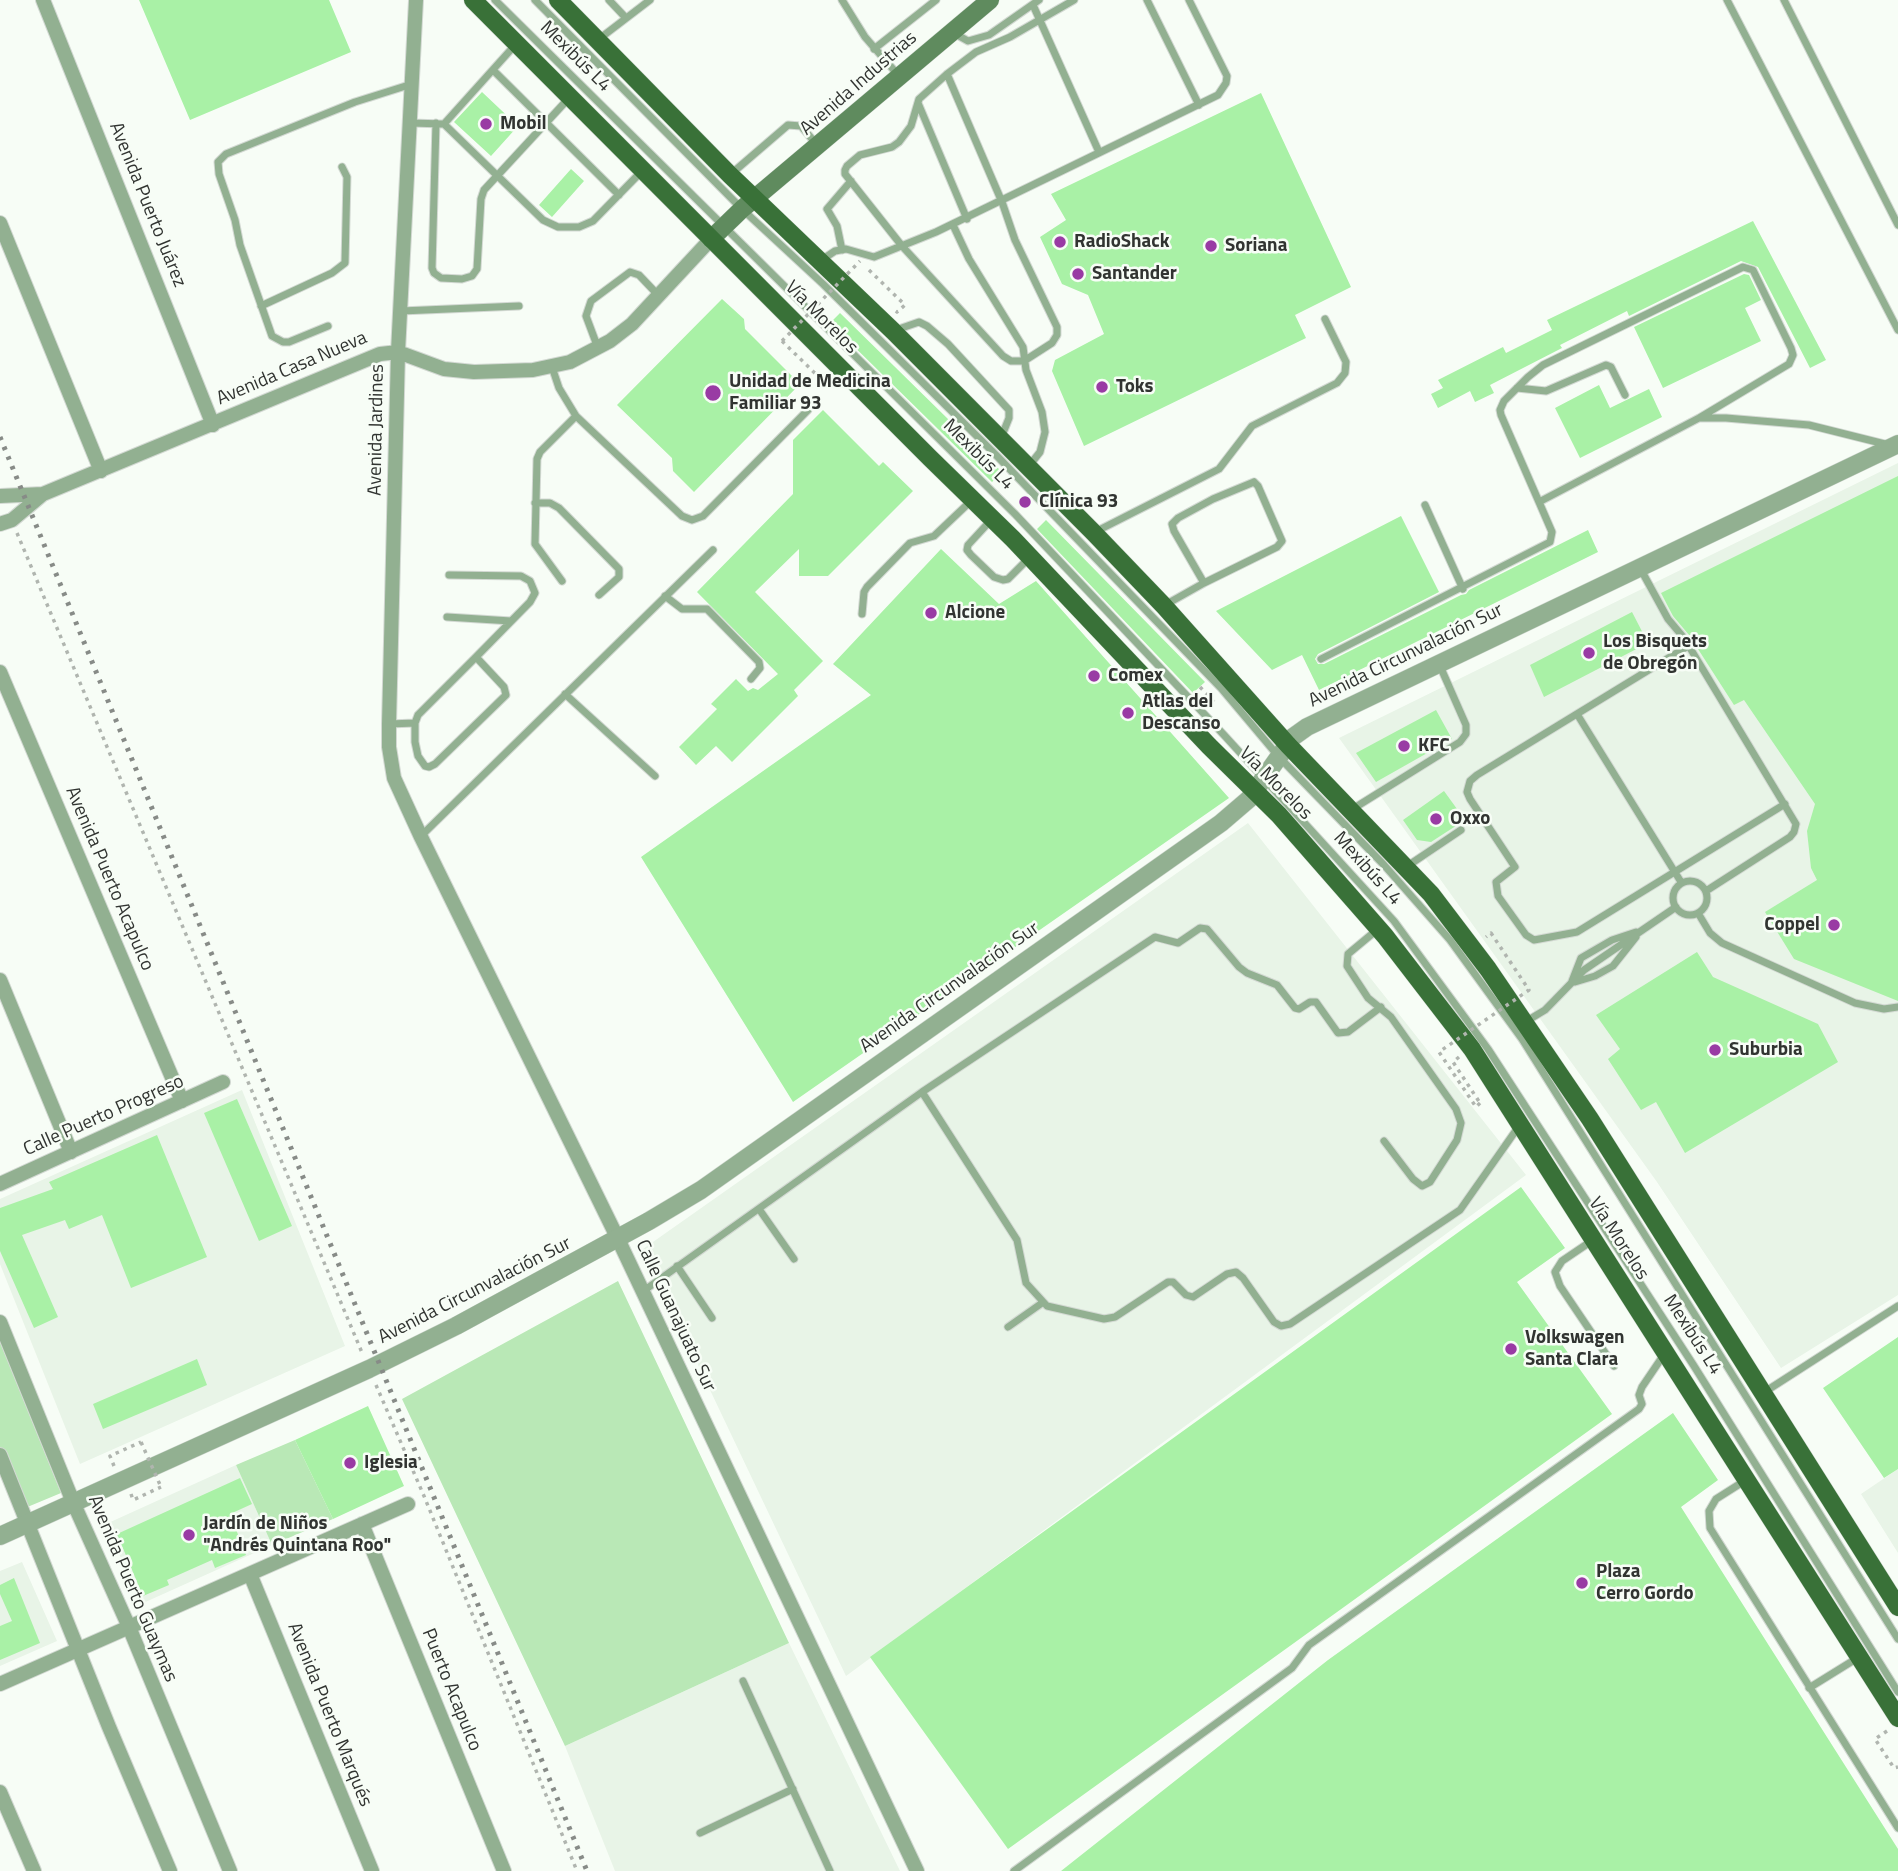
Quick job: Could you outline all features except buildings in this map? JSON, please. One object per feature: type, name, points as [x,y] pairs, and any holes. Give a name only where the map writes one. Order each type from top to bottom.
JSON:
[{"type":"main road","name":"Vía Morelos","points":[[473,0],[642,171],[718,233],[1209,746],[1260,786],[1279,815],[1378,928],[1472,1049],[1898,1718]]},
{"type":"main road","name":"Vía Morelos","points":[[558,0],[730,175],[748,204],[819,261],[893,331],[1094,533],[1164,606],[1283,751],[1351,810],[1406,867],[1459,930],[1590,1119],[1898,1607]]},
{"type":"main road","name":"Avenida Industrias","points":[[748,204],[990,0]]},
{"type":"main road","name":"Avenida Casa Nueva","points":[[718,233],[748,204]]},
{"type":"street","name":"Avenida Puerto Juárez","points":[[43,0],[213,425]]},
{"type":"street","name":"Avenida Jardines","points":[[394,778],[389,747],[389,724],[399,311],[416,0]]},
{"type":"street","points":[[0,223],[101,471]]},
{"type":"street","name":"Avenida Casa Nueva","points":[[6,522],[43,494],[380,354],[398,352],[434,366],[458,371],[510,372],[552,367],[583,356],[632,324],[718,233]]},
{"type":"street","name":"Avenida Circunvalación Sur","points":[[0,1536],[369,1369],[456,1326],[618,1239],[701,1190],[1221,823],[1260,786],[1283,751],[1307,727],[1895,445]]},
{"type":"street","name":"Avenida Casa Nueva","points":[[1,493],[43,494]]},
{"type":"street","points":[[1,493],[6,522]]},
{"type":"street","name":"Avenida Puerto Acapulco","points":[[0,672],[182,1101]]},
{"type":"street","name":"Calle Guanajuato Sur","points":[[394,778],[618,1239],[917,1871]]},
{"type":"street","points":[[0,979],[71,1152]]},
{"type":"street","name":"Calle Puerto Progreso","points":[[0,1184],[223,1082]]},
{"type":"street","name":"Avenida Puerto Guaymas","points":[[1,1330],[129,1627],[230,1871]]},
{"type":"street","points":[[0,1455],[170,1871]]},
{"type":"street","points":[[0,1684],[408,1504]]},
{"type":"street","name":"Puerto Acapulco","points":[[362,1524],[505,1871]]},
{"type":"street","name":"Avenida Puerto Marqués","points":[[250,1574],[372,1871]]},
{"type":"street","points":[[0,1792],[34,1871]]},
{"type":"lane","name":"Mexibús L4","points":[[495,0],[718,233],[1015,514],[1260,786],[1394,921],[1488,1049],[1694,1366],[1898,1692]]},
{"type":"lane","name":"Mexibús L4","points":[[534,0],[748,204],[823,284],[996,455],[1283,751],[1418,902],[1490,993],[1522,1039],[1898,1639]]},
{"type":"lane","points":[[609,0],[626,18]]},
{"type":"lane","points":[[598,40],[650,0]]},
{"type":"lane","points":[[842,0],[874,49],[899,77]]},
{"type":"lane","points":[[874,49],[936,0]]},
{"type":"lane","points":[[947,74],[1002,202],[1015,240],[1058,332],[1052,343],[1024,361],[1011,361],[1003,356],[902,246],[845,174],[847,166],[860,155],[899,142],[911,126],[917,103],[923,94],[947,74],[976,52],[1010,37],[1072,0]]},
{"type":"lane","points":[[1147,0],[1199,104]]},
{"type":"lane","points":[[819,261],[835,251],[842,250],[874,257],[953,225],[1217,95],[1226,83],[1227,76],[1189,0]]},
{"type":"lane","points":[[1727,0],[1898,330]]},
{"type":"lane","points":[[1784,0],[1898,225]]},
{"type":"lane","points":[[952,32],[965,41],[973,41],[993,33],[1036,3],[1039,19],[1099,152]]},
{"type":"lane","points":[[516,44],[440,124],[432,268],[434,273],[441,278],[462,279],[475,273],[481,196],[495,175],[569,98]]},
{"type":"lane","points":[[493,70],[620,195]]},
{"type":"lane","points":[[328,326],[289,342],[272,336],[240,246],[218,162],[226,154],[355,102],[412,84]]},
{"type":"lane","points":[[917,103],[967,219]]},
{"type":"lane","points":[[411,123],[440,124],[543,220],[558,227],[579,228],[587,225],[642,171]]},
{"type":"lane","points":[[730,175],[788,125],[801,126],[818,146]]},
{"type":"lane","points":[[261,306],[332,273],[345,263],[347,177],[342,167]]},
{"type":"lane","points":[[842,250],[837,226],[827,209],[851,181]]},
{"type":"lane","points":[[953,225],[969,259],[1021,343],[1024,361],[1042,412],[1045,432],[1040,452],[1029,466]]},
{"type":"lane","points":[[1321,659],[1463,589],[1550,542],[1552,533],[1501,415],[1501,406],[1517,388],[1544,365],[1743,267],[1748,267],[1755,273],[1791,348],[1791,360],[1785,368],[1699,418],[1539,502]]},
{"type":"lane","points":[[598,348],[586,316],[591,301],[630,272],[639,275],[660,296]]},
{"type":"lane","points":[[399,311],[519,306]]},
{"type":"lane","points":[[1094,533],[1219,469],[1252,426],[1337,383],[1345,373],[1346,362],[1325,319]]},
{"type":"lane","points":[[893,331],[919,321],[948,344],[1009,410],[1009,418],[1001,438]]},
{"type":"lane","points":[[1517,388],[1546,391],[1606,365],[1611,367],[1625,395]]},
{"type":"lane","points":[[552,367],[559,388],[576,416],[682,516],[692,520],[703,516],[807,410]]},
{"type":"lane","points":[[562,580],[535,544],[538,456],[576,416]]},
{"type":"lane","points":[[1699,418],[1809,425],[1895,445]]},
{"type":"lane","points":[[1164,606],[1278,547],[1282,541],[1281,534],[1254,482],[1213,499],[1172,524],[1204,583]]},
{"type":"lane","points":[[862,614],[867,587],[910,543],[934,536],[973,500]]},
{"type":"lane","points":[[535,503],[550,503],[559,508],[618,569],[619,578],[600,595]]},
{"type":"lane","points":[[1425,505],[1463,589]]},
{"type":"lane","points":[[992,519],[968,545],[967,550],[971,555],[994,577],[1003,580],[1008,579],[1030,557]]},
{"type":"lane","points":[[421,837],[713,550]]},
{"type":"lane","points":[[1639,566],[1668,619],[1688,646],[1796,824],[1794,832],[1706,891]]},
{"type":"lane","points":[[449,575],[521,576],[535,588],[533,597],[511,621],[475,657],[418,715],[415,723],[418,756],[423,764],[429,767],[504,698],[506,690],[475,657]]},
{"type":"lane","points":[[665,596],[682,608],[707,609],[759,662],[760,668],[751,679]]},
{"type":"lane","points":[[447,617],[511,621]]},
{"type":"lane","points":[[1688,646],[1477,775],[1468,786],[1470,799],[1515,867],[1496,882],[1498,896],[1526,935],[1539,941],[1587,928],[1785,804]]},
{"type":"lane","points":[[1351,810],[1460,742],[1466,734],[1466,725],[1439,664]]},
{"type":"lane","points":[[565,694],[655,776]]},
{"type":"lane","points":[[1577,714],[1681,882]]},
{"type":"lane","points":[[389,724],[415,723]]},
{"type":"lane","points":[[1406,867],[1461,830]]},
{"type":"lane","points":[[1681,882],[1698,882],[1706,891],[1706,904],[1698,913],[1683,914],[1676,907],[1673,896],[1681,882]]},
{"type":"lane","points":[[1525,1022],[1545,1010],[1584,970],[1676,907]]},
{"type":"lane","points":[[1698,913],[1710,933],[1722,943],[1856,1003],[1884,1009],[1898,1007]]},
{"type":"lane","points":[[642,1292],[922,1092],[1155,937],[1178,943],[1200,928],[1209,931],[1243,971],[1277,985],[1295,1008],[1300,1009],[1310,1002],[1316,1002],[1338,1033],[1348,1032],[1381,1007]]},
{"type":"lane","points":[[1378,928],[1348,954],[1347,966],[1362,991],[1391,1017],[1456,1109],[1461,1122],[1457,1140],[1430,1182],[1423,1186],[1413,1179],[1384,1141]]},
{"type":"lane","points":[[1571,983],[1595,976],[1614,966],[1640,931]]},
{"type":"lane","points":[[922,1092],[1019,1243],[1025,1281],[1042,1303],[1109,1319],[1168,1282],[1173,1282],[1186,1295],[1193,1297],[1227,1274],[1236,1272],[1274,1322],[1286,1326],[1460,1210],[1520,1125]]},
{"type":"lane","points":[[759,1209],[794,1259]]},
{"type":"lane","points":[[1593,1239],[1562,1261],[1555,1272],[1560,1286],[1614,1366]]},
{"type":"lane","points":[[677,1266],[712,1318]]},
{"type":"lane","points":[[1008,1327],[1042,1303]]},
{"type":"lane","points":[[1762,1394],[1898,1306]]},
{"type":"lane","points":[[1014,1871],[1292,1668],[1309,1645],[1639,1409],[1642,1404],[1639,1395],[1642,1387],[1665,1352]]},
{"type":"lane","points":[[1747,1480],[1716,1499],[1709,1511],[1710,1528],[1898,1828]]},
{"type":"lane","points":[[1809,1688],[1859,1657]]},
{"type":"lane","points":[[743,1681],[831,1871]]},
{"type":"lane","points":[[700,1833],[793,1789]]},
{"type":"path","points":[[782,341],[860,261],[905,305],[898,312],[888,303]]},
{"type":"path","points":[[6,522],[424,1496],[577,1871]]},
{"type":"path","points":[[1480,1102],[1476,1107],[1439,1052],[1529,990],[1491,933],[1486,937]]},
{"type":"path","points":[[110,1456],[141,1442],[161,1487],[133,1500]]},
{"type":"path","points":[[1875,1739],[1894,1768],[1898,1767]]},
{"type":"shaded area","points":[[1898,463],[1898,1295],[1781,1368],[1657,1182],[1339,738]]},
{"type":"shaded area","points":[[1248,823],[1526,1175],[846,1676],[643,1249]]},
{"type":"shaded area","points":[[242,1090],[345,1346],[80,1464],[0,1264],[0,1199]]},
{"type":"shaded area","name":"Jardín de Niños \"Andrés Quintana Roo\"","points":[[236,1465],[272,1545],[141,1604],[106,1524]]},
{"type":"shaded area","points":[[1898,1469],[1898,1553],[1861,1494]]},
{"type":"shaded area","points":[[22,1562],[57,1641],[0,1666],[0,1571]]},
{"type":"shaded area","points":[[789,1643],[900,1871],[615,1871],[565,1746]]},
{"type":"green space","points":[[618,1281],[789,1643],[565,1746],[402,1399]]},
{"type":"green space","points":[[0,1342],[61,1493],[25,1508],[0,1447]]},
{"type":"green space","points":[[295,1440],[333,1519],[272,1545],[236,1465]]},
{"type":"railway","points":[[0,437],[587,1871]]},
{"type":"place","name":"Mobil","points":[[486,124]]},
{"type":"place","name":"RadioShack","points":[[1060,242]]},
{"type":"place","name":"Soriana","points":[[1211,246]]},
{"type":"place","name":"Santander","points":[[1078,274]]},
{"type":"place","name":"Toks","points":[[1102,387]]},
{"type":"place","name":"Unidad de Medicina Familiar 93","points":[[713,393]]},
{"type":"place","name":"Clínica 93","points":[[1025,502]]},
{"type":"place","name":"Alcione","points":[[931,613]]},
{"type":"place","name":"Los Bisquets de Obregón","points":[[1589,653]]},
{"type":"place","name":"Comex","points":[[1094,676]]},
{"type":"place","name":"Atlas del Descanso","points":[[1128,713]]},
{"type":"place","name":"KFC","points":[[1404,746]]},
{"type":"place","name":"Oxxo","points":[[1436,819]]},
{"type":"place","name":"Coppel","points":[[1834,925]]},
{"type":"place","name":"Suburbia","points":[[1715,1050]]},
{"type":"place","name":"Volkswagen Santa Clara","points":[[1511,1349]]},
{"type":"place","name":"Iglesia","points":[[350,1463]]},
{"type":"place","name":"Jardín de Niños \"Andrés Quintana Roo\"","points":[[189,1535]]},
{"type":"place","name":"Plaza Cerro Gordo","points":[[1582,1583]]}]
